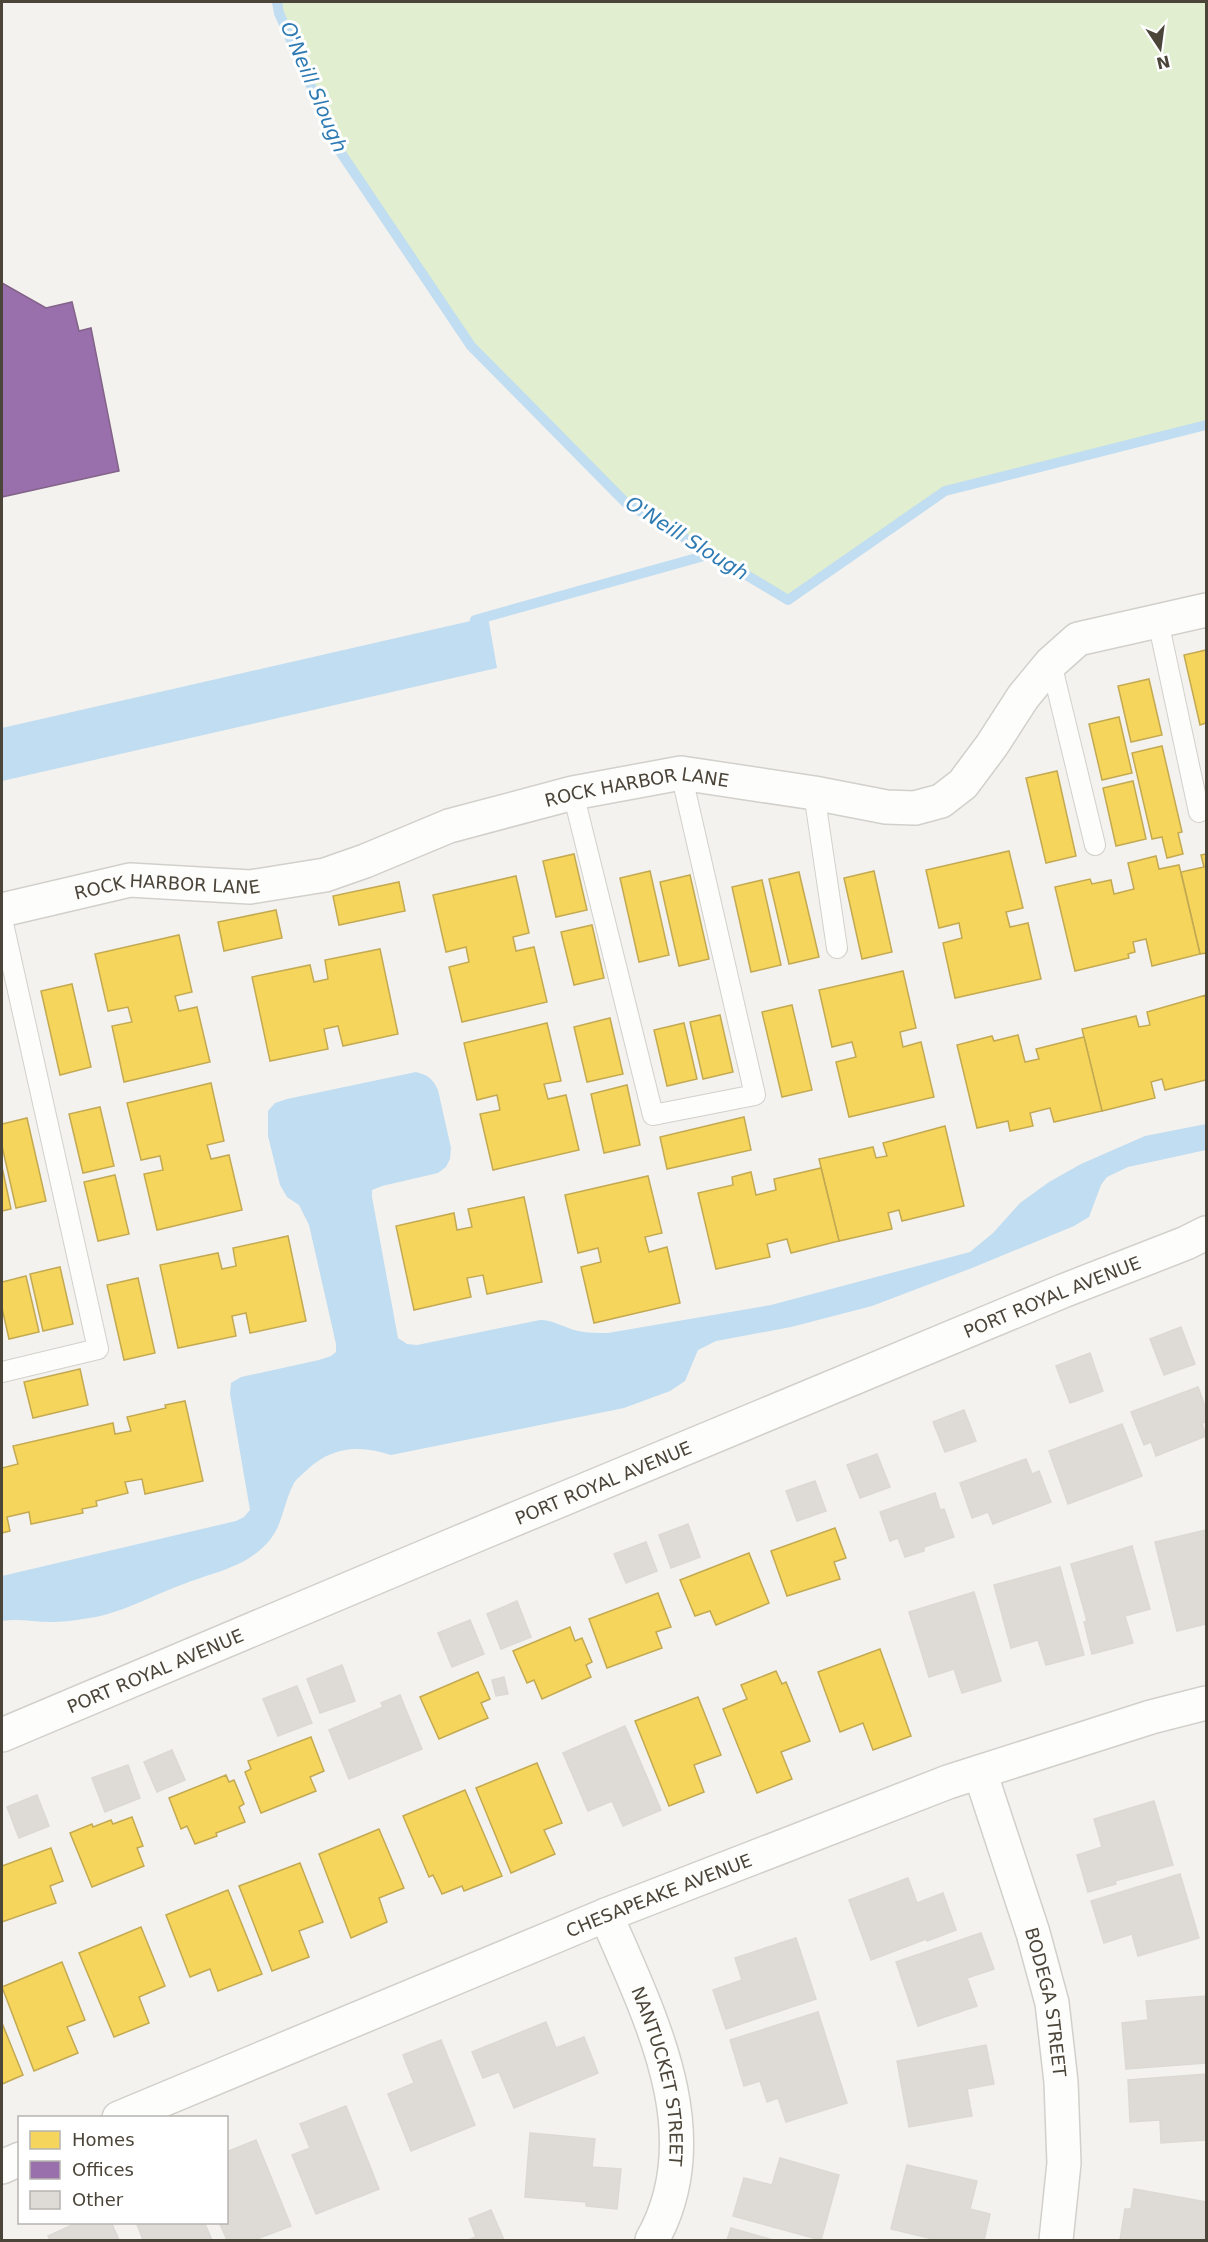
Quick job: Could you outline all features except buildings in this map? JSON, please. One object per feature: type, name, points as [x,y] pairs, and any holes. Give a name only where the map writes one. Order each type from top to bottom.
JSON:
[{"type":"street","name":"ROCK HARBOR LANE","points":[[2,910],[130,880],[250,887],[325,875],[366,861],[449,826],[573,793],[681,773],[814,793],[886,807],[915,808],[941,801],[963,784],[1023,697],[1051,663],[1078,639],[1206,610]]},
{"type":"street","name":"PORT ROYAL AVENUE","points":[[2,1735],[455,1544],[1206,1233]]},
{"type":"street","name":"CHESAPEAKE AVENUE","points":[[124,2116],[606,1915],[948,1782],[1151,1717],[1206,1703]]},
{"type":"street","name":"BODEGA STREET","points":[[980,1772],[1033,1933],[1052,2003],[1061,2082],[1064,2163],[1056,2241]]},
{"type":"street","name":"NANTUCKET STREET","points":[[606,1915],[658,2038],[671,2088],[677,2130],[671,2194],[662,2223],[651,2241]]},
{"type":"street","points":[[2,2167],[18,2160]]},
{"type":"lane","points":[[1158,621],[1199,812]]},
{"type":"lane","points":[[1051,663],[1095,845]]},
{"type":"lane","points":[[573,793],[653,1115],[755,1095],[681,773]]},
{"type":"lane","points":[[814,793],[837,948]]},
{"type":"lane","points":[[2,919],[98,1349],[2,1372]]},
{"type":"green space","points":[[277,2],[1206,2],[1206,425],[945,491],[788,600],[625,502],[471,346],[339,150],[279,13]]},
{"type":"water","points":[[488,617],[497,668],[2,781],[2,728]]},
{"type":"water","points":[[416,1072],[430,1078],[438,1090],[451,1148],[450,1159],[446,1167],[438,1173],[382,1186],[372,1190],[372,1197],[398,1338],[407,1344],[417,1345],[540,1320],[550,1321],[578,1331],[608,1333],[771,1305],[970,1252],[993,1233],[1020,1203],[1049,1182],[1081,1164],[1145,1136],[1206,1124],[1206,1150],[1128,1167],[1107,1177],[1101,1185],[1089,1217],[1074,1226],[972,1268],[872,1306],[791,1327],[716,1341],[698,1350],[685,1381],[670,1391],[624,1408],[391,1455],[357,1449],[336,1452],[317,1462],[297,1479],[274,1535],[260,1550],[242,1562],[121,1610],[96,1617],[59,1622],[2,1621],[2,1576],[236,1521],[250,1510],[230,1394],[231,1383],[241,1377],[319,1360],[336,1352],[309,1225],[299,1205],[287,1197],[280,1185],[268,1136],[268,1111],[275,1103],[287,1099]]},
{"type":"waterway","name":"O'Neill Slough","points":[[277,2],[279,13],[339,150],[471,346],[625,502],[788,600],[945,491],[1206,425]]},
{"type":"waterway","points":[[475,620],[711,554]]}]
